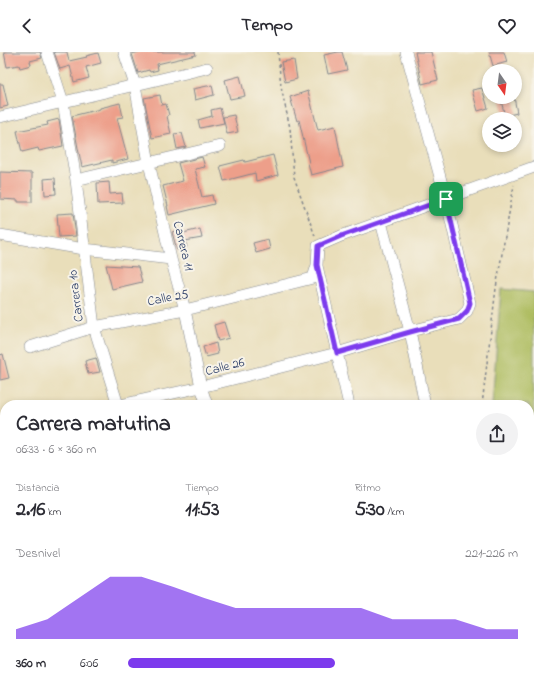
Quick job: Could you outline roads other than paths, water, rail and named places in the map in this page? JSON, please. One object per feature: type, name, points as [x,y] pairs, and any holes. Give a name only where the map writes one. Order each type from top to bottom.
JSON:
[{"type":"street","name":"Carrera 10","points":[[47,52],[63,102],[76,180],[94,327],[117,400]]},
{"type":"street","name":"Carrera 11","points":[[124,52],[135,85],[171,259],[185,310],[201,387],[205,400]]},
{"type":"street","name":"Calle 26","points":[[142,400],[201,387],[337,353],[459,319],[467,311],[470,303],[446,199],[406,52]]},
{"type":"street","points":[[0,117],[208,68]]},
{"type":"street","points":[[76,180],[220,146]]},
{"type":"street","points":[[348,400],[317,265],[318,246],[341,236],[534,167]]},
{"type":"street","points":[[381,222],[410,332],[424,400]]},
{"type":"street","points":[[0,235],[84,249],[171,259]]},
{"type":"street","name":"Calle 25","points":[[30,347],[94,327],[185,310],[313,278],[317,265]]}]
